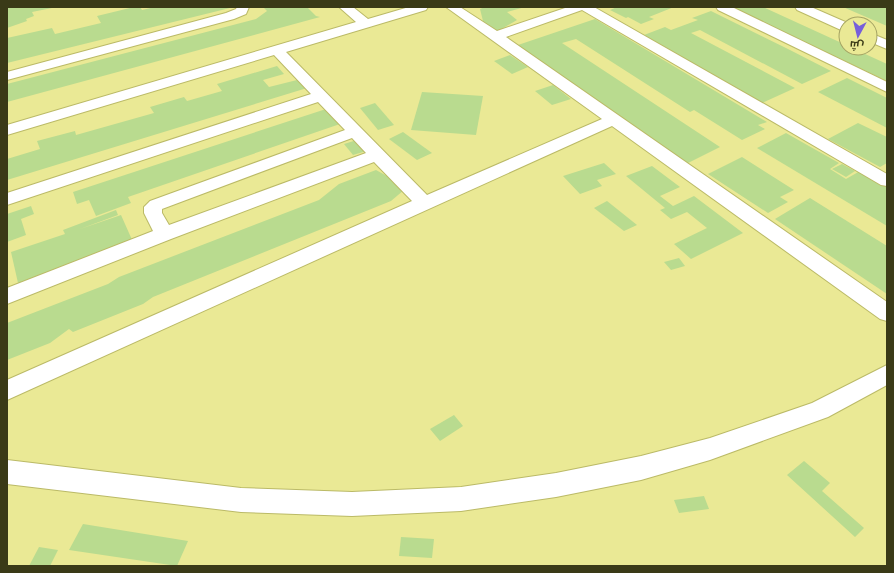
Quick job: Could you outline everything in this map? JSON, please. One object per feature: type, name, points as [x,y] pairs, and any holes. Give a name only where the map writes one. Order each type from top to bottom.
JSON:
[{"type":"street","points":[[7,76],[230,16],[242,11],[243,7]]},
{"type":"street","points":[[345,7],[366,24]]},
{"type":"street","points":[[7,130],[278,51],[422,7]]},
{"type":"street","points":[[452,7],[496,36],[887,313]]},
{"type":"street","points":[[496,36],[580,7]]},
{"type":"street","points":[[585,7],[887,181]]},
{"type":"street","points":[[722,7],[887,88]]},
{"type":"street","points":[[801,7],[838,23]]},
{"type":"street","points":[[278,51],[424,203]]},
{"type":"street","points":[[7,199],[321,96]]},
{"type":"street","points":[[7,390],[613,120]]},
{"type":"street","points":[[164,234],[153,213],[153,207],[156,205],[355,132]]},
{"type":"street","points":[[320,145],[340,168]]},
{"type":"street","points":[[7,296],[164,234],[377,155]]},
{"type":"street","points":[[7,472],[241,500],[352,504],[461,499],[564,483],[641,468],[710,449],[820,410],[887,374]]},
{"type":"building","points":[[7,7],[52,8],[32,12],[34,16],[26,19],[27,21],[7,28]]},
{"type":"building","points":[[134,7],[140,7],[142,10],[155,7],[230,8],[7,63],[7,38],[52,28],[55,34],[101,23],[97,16]]},
{"type":"building","points":[[263,7],[307,7],[316,16],[320,17],[7,102],[7,84],[256,19],[267,11]]},
{"type":"building","points":[[485,7],[525,7],[507,12],[517,20],[498,31],[484,25],[480,9]]},
{"type":"building","points":[[617,7],[674,7],[649,17],[654,19],[641,24],[610,10]]},
{"type":"building","points":[[731,7],[763,7],[838,41],[838,56],[870,56],[887,64],[887,81]]},
{"type":"building","points":[[843,7],[887,7],[887,26],[878,22],[878,16],[864,16]]},
{"type":"building","points":[[711,11],[831,71],[802,84],[700,30],[691,33],[795,88],[762,103],[644,35],[665,27],[671,30],[698,20],[692,18]]},
{"type":"building","points":[[595,19],[767,122],[758,125],[765,129],[742,140],[694,110],[690,112],[576,39],[562,43],[720,147],[686,164],[515,46]]},
{"type":"building","points":[[510,55],[528,67],[512,74],[494,61]]},
{"type":"building","points":[[277,66],[284,74],[263,80],[269,87],[297,80],[307,88],[7,180],[7,159],[40,149],[37,141],[75,131],[76,135],[154,113],[150,107],[184,97],[187,101],[222,91],[217,84]]},
{"type":"building","points":[[847,78],[887,98],[887,128],[818,92]]},
{"type":"building","points":[[553,85],[571,99],[552,105],[535,91]]},
{"type":"building","points":[[422,92],[483,96],[476,135],[411,130]]},
{"type":"building","points":[[375,103],[394,125],[378,130],[360,108]]},
{"type":"building","points":[[326,109],[340,124],[128,197],[131,203],[96,216],[89,200],[77,204],[73,192]]},
{"type":"building","points":[[858,123],[887,137],[887,163],[880,167],[828,139]]},
{"type":"building","points":[[403,132],[432,153],[417,160],[389,139]]},
{"type":"building","points":[[786,133],[839,163],[830,169],[846,179],[860,171],[887,186],[887,226],[757,148]]},
{"type":"building","points":[[360,139],[370,150],[353,155],[344,144]]},
{"type":"building","points":[[742,157],[794,190],[780,197],[788,202],[768,213],[708,174]]},
{"type":"building","points":[[604,163],[616,174],[597,180],[602,186],[580,194],[563,176]]},
{"type":"building","points":[[842,164],[855,171],[846,177],[832,169]]},
{"type":"building","points":[[652,166],[680,187],[660,196],[673,206],[694,196],[743,233],[691,259],[674,244],[707,228],[687,212],[671,219],[660,210],[665,208],[626,176]]},
{"type":"building","points":[[376,170],[394,180],[404,190],[391,201],[153,297],[143,304],[73,332],[69,329],[50,343],[7,360],[7,323],[108,284],[119,277],[319,200],[339,184]]},
{"type":"building","points":[[810,198],[887,246],[887,294],[775,219]]},
{"type":"building","points":[[607,201],[637,225],[624,231],[594,208]]},
{"type":"building","points":[[31,206],[34,214],[21,219],[26,235],[7,242],[7,214]]},
{"type":"building","points":[[116,210],[118,215],[80,229],[121,215],[133,242],[18,283],[11,252],[65,234],[63,230]]},
{"type":"building","points":[[679,258],[685,266],[671,270],[664,262]]},
{"type":"building","points":[[454,415],[463,426],[440,441],[430,429]]},
{"type":"building","points":[[804,461],[830,483],[822,491],[864,528],[855,537],[787,475]]},
{"type":"building","points":[[704,496],[709,509],[679,513],[674,500]]},
{"type":"building","points":[[83,524],[188,541],[177,566],[69,550]]},
{"type":"building","points":[[401,537],[434,539],[432,558],[399,556]]},
{"type":"building","points":[[39,547],[58,550],[50,566],[29,566]]}]
